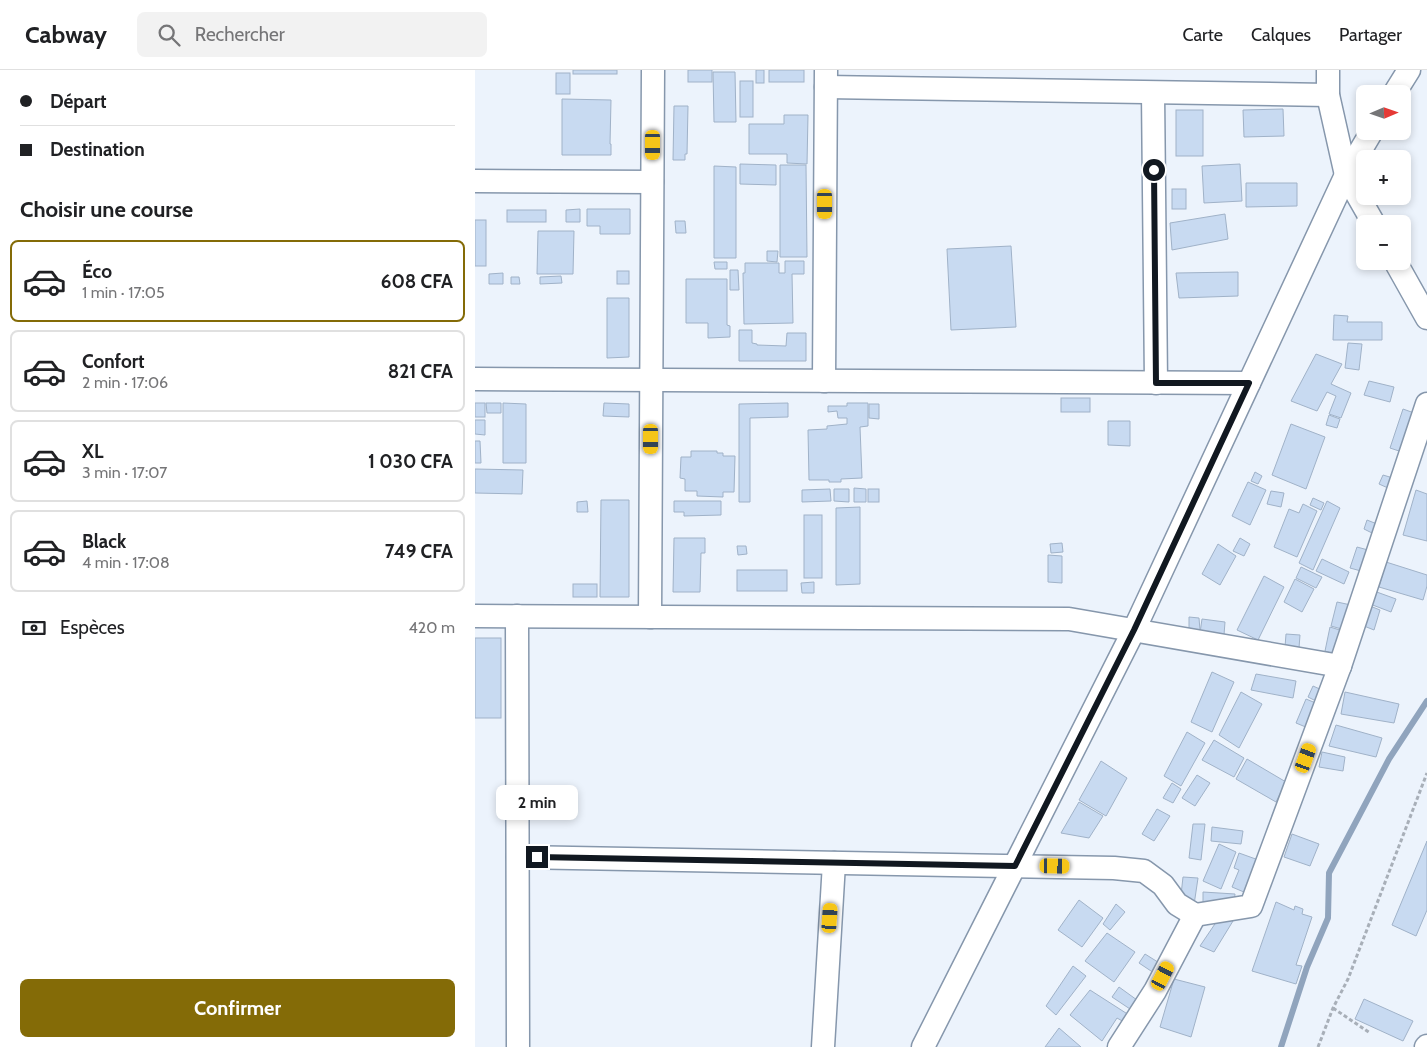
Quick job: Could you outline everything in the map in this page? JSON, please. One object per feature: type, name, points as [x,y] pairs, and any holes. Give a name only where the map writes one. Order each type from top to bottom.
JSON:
[{"type":"street","points":[[650,616],[653,70]]},
{"type":"street","points":[[1328,70],[1328,95],[1346,175],[1369,215]]},
{"type":"street","points":[[1400,85],[1409,70]]},
{"type":"street","points":[[824,381],[826,78],[1153,93],[1328,95]]},
{"type":"street","points":[[1153,93],[1156,383]]},
{"type":"street","points":[[923,1047],[1134,630],[1346,175],[1367,140]]},
{"type":"street","points":[[475,181],[652,182]]},
{"type":"street","points":[[1400,270],[1427,318]]},
{"type":"street","points":[[475,379],[1249,383]]},
{"type":"street","points":[[518,857],[1114,868],[1143,871],[1163,885],[1177,904],[1195,915],[1251,906],[1340,666],[1427,404]]},
{"type":"street","points":[[475,616],[1069,619],[1340,666]]},
{"type":"street","points":[[517,616],[518,1047]]},
{"type":"street","points":[[823,1047],[833,863]]},
{"type":"street","points":[[1119,1047],[1155,991],[1195,915]]},
{"type":"path","points":[[1318,1047],[1333,1008],[1348,979],[1427,773]]},
{"type":"path","points":[[1333,1008],[1370,1033]]},
{"type":"building","points":[[573,70],[617,70],[617,74],[573,74]]},
{"type":"building","points":[[688,70],[712,70],[712,82],[688,82]]},
{"type":"building","points":[[756,70],[764,70],[764,83],[756,83]]},
{"type":"building","points":[[769,70],[804,70],[804,82],[769,82]]},
{"type":"building","points":[[713,72],[735,72],[736,122],[714,122]]},
{"type":"building","points":[[556,73],[570,73],[570,94],[556,94]]},
{"type":"building","points":[[740,81],[753,81],[753,117],[740,117]]},
{"type":"building","points":[[562,99],[611,100],[611,155],[562,155]]},
{"type":"building","points":[[674,106],[688,106],[687,154],[685,154],[685,160],[673,160]]},
{"type":"building","points":[[1283,109],[1284,136],[1244,137],[1243,110]]},
{"type":"building","points":[[1176,110],[1203,110],[1203,156],[1176,156]]},
{"type":"building","points":[[784,115],[808,115],[807,164],[787,163],[787,154],[749,154],[749,124],[784,124]]},
{"type":"building","points":[[740,164],[776,165],[776,185],[740,184]]},
{"type":"building","points":[[1240,164],[1242,201],[1204,203],[1202,166]]},
{"type":"building","points":[[780,165],[806,165],[807,257],[780,257]]},
{"type":"building","points":[[714,166],[736,167],[736,258],[714,258]]},
{"type":"building","points":[[1246,183],[1297,183],[1297,206],[1246,207]]},
{"type":"building","points":[[1172,189],[1186,189],[1186,209],[1172,209]]},
{"type":"building","points":[[580,209],[580,222],[566,222],[566,210]]},
{"type":"building","points":[[587,209],[630,209],[630,234],[600,234],[600,226],[587,226]]},
{"type":"building","points":[[507,210],[546,210],[546,222],[507,222]]},
{"type":"building","points":[[1225,214],[1228,239],[1172,250],[1170,223]]},
{"type":"building","points":[[475,220],[486,220],[486,266],[475,266]]},
{"type":"building","points":[[675,221],[685,221],[686,233],[676,233]]},
{"type":"building","points":[[538,231],[574,231],[573,274],[537,274]]},
{"type":"building","points":[[1011,246],[1016,327],[951,330],[947,249]]},
{"type":"building","points":[[767,251],[778,251],[777,262],[767,261]]},
{"type":"building","points":[[785,261],[804,261],[804,274],[792,274],[793,323],[744,324],[743,273],[745,273],[745,263],[779,263],[779,273],[785,273]]},
{"type":"building","points":[[714,262],[727,262],[727,269],[715,269]]},
{"type":"building","points":[[730,270],[738,270],[739,290],[730,290]]},
{"type":"building","points":[[617,271],[629,271],[629,284],[617,284]]},
{"type":"building","points":[[1238,272],[1238,296],[1179,298],[1176,273]]},
{"type":"building","points":[[503,273],[503,284],[489,284],[489,274]]},
{"type":"building","points":[[561,276],[562,283],[540,284],[540,277]]},
{"type":"building","points":[[511,277],[519,277],[520,284],[511,284]]},
{"type":"building","points":[[686,279],[727,279],[727,325],[730,326],[730,337],[708,338],[708,323],[686,323]]},
{"type":"building","points":[[607,298],[629,298],[629,357],[607,358]]},
{"type":"building","points":[[1334,315],[1348,316],[1347,322],[1382,322],[1382,340],[1333,340]]},
{"type":"building","points":[[739,330],[752,330],[752,343],[757,345],[786,346],[787,333],[806,333],[806,361],[739,361]]},
{"type":"building","points":[[1348,343],[1362,344],[1359,370],[1345,368]]},
{"type":"building","points":[[1316,354],[1342,364],[1331,384],[1351,393],[1341,418],[1329,414],[1336,396],[1327,392],[1317,411],[1291,401]]},
{"type":"building","points":[[1369,381],[1394,387],[1390,402],[1364,395]]},
{"type":"building","points":[[1061,398],[1090,398],[1090,412],[1061,412]]},
{"type":"building","points":[[475,403],[485,403],[485,417],[475,417]]},
{"type":"building","points":[[486,403],[501,403],[501,413],[487,413]]},
{"type":"building","points":[[503,403],[526,404],[526,463],[503,463]]},
{"type":"building","points":[[604,403],[629,404],[629,417],[603,416]]},
{"type":"building","points":[[788,403],[788,417],[750,418],[750,502],[739,502],[739,404]]},
{"type":"building","points":[[847,403],[868,403],[868,426],[860,427],[862,478],[841,479],[841,482],[809,480],[808,430],[827,429],[827,426],[847,424],[847,418],[838,418],[837,411],[828,412],[828,406],[847,406]]},
{"type":"building","points":[[869,404],[879,404],[879,419],[869,418]]},
{"type":"building","points":[[1403,409],[1417,414],[1402,452],[1390,448]]},
{"type":"building","points":[[1329,415],[1340,419],[1337,428],[1326,425]]},
{"type":"building","points":[[475,420],[485,420],[485,435],[475,434]]},
{"type":"building","points":[[1108,421],[1130,421],[1130,446],[1108,445]]},
{"type":"building","points":[[1291,424],[1325,437],[1306,489],[1272,475]]},
{"type":"building","points":[[475,441],[480,441],[481,463],[475,463]]},
{"type":"building","points":[[691,451],[717,451],[717,453],[723,453],[723,456],[735,456],[734,492],[723,492],[723,497],[697,496],[697,491],[685,491],[685,479],[680,478],[681,457],[691,457]]},
{"type":"building","points":[[475,469],[523,470],[522,494],[475,493]]},
{"type":"building","points":[[1255,472],[1262,476],[1258,484],[1251,481]]},
{"type":"building","points":[[1383,475],[1393,478],[1388,488],[1379,484]]},
{"type":"building","points":[[1248,482],[1266,490],[1250,525],[1232,516]]},
{"type":"building","points":[[854,488],[866,489],[866,502],[854,502]]},
{"type":"building","points":[[830,489],[831,501],[802,502],[802,490]]},
{"type":"building","points":[[834,489],[849,489],[849,502],[834,501]]},
{"type":"building","points":[[868,489],[879,489],[879,502],[868,502]]},
{"type":"building","points":[[1416,490],[1427,494],[1427,541],[1403,535]]},
{"type":"building","points":[[1271,491],[1284,493],[1281,507],[1267,504]]},
{"type":"building","points":[[1313,498],[1324,503],[1321,510],[1310,505]]},
{"type":"building","points":[[601,500],[629,500],[629,597],[600,597]]},
{"type":"building","points":[[587,501],[588,512],[577,512],[577,502]]},
{"type":"building","points":[[674,501],[721,501],[721,515],[684,516],[684,512],[674,512]]},
{"type":"building","points":[[1327,501],[1340,508],[1313,570],[1299,563]]},
{"type":"building","points":[[1303,504],[1317,511],[1297,557],[1274,547],[1289,509],[1299,513]]},
{"type":"building","points":[[860,507],[860,584],[836,585],[836,508]]},
{"type":"building","points":[[804,515],[822,515],[822,578],[804,578]]},
{"type":"building","points":[[1367,520],[1377,524],[1374,534],[1364,529]]},
{"type":"building","points":[[674,538],[705,538],[705,553],[701,553],[700,592],[673,592]]},
{"type":"building","points":[[1240,538],[1250,544],[1244,556],[1233,551]]},
{"type":"building","points":[[1062,543],[1063,552],[1051,553],[1050,544]]},
{"type":"building","points":[[1218,544],[1236,556],[1220,585],[1202,574]]},
{"type":"building","points":[[737,546],[746,546],[747,554],[738,555]]},
{"type":"building","points":[[1357,547],[1368,550],[1361,571],[1350,568]]},
{"type":"building","points":[[1048,555],[1062,556],[1062,583],[1048,582]]},
{"type":"building","points":[[1322,559],[1349,572],[1344,584],[1316,571]]},
{"type":"building","points":[[1386,562],[1427,575],[1427,586],[1423,600],[1379,587]]},
{"type":"building","points":[[1301,567],[1322,577],[1316,588],[1296,578]]},
{"type":"building","points":[[737,570],[787,570],[787,591],[737,591]]},
{"type":"building","points":[[1264,576],[1284,587],[1258,640],[1237,630]]},
{"type":"building","points":[[1295,579],[1314,589],[1302,612],[1284,602]]},
{"type":"building","points":[[814,582],[814,593],[802,593],[801,583]]},
{"type":"building","points":[[573,584],[597,584],[597,597],[573,597]]},
{"type":"building","points":[[1374,591],[1396,599],[1391,612],[1370,604]]},
{"type":"building","points":[[1337,602],[1351,605],[1345,630],[1331,626]]},
{"type":"building","points":[[1370,606],[1380,610],[1374,630],[1364,626]]},
{"type":"building","points":[[1189,617],[1199,618],[1200,630],[1189,630]]},
{"type":"building","points":[[1202,619],[1225,622],[1224,635],[1200,633]]},
{"type":"building","points":[[1330,627],[1343,631],[1337,655],[1325,651]]},
{"type":"building","points":[[1286,634],[1300,635],[1299,648],[1285,647]]},
{"type":"building","points":[[475,638],[501,638],[501,718],[475,718]]},
{"type":"building","points":[[1212,672],[1234,682],[1212,732],[1191,722]]},
{"type":"building","points":[[1256,674],[1296,681],[1293,698],[1251,690]]},
{"type":"building","points":[[1313,686],[1322,690],[1316,701],[1308,697]]},
{"type":"building","points":[[1241,692],[1262,704],[1239,748],[1219,735]]},
{"type":"building","points":[[1345,692],[1399,704],[1394,723],[1341,714]]},
{"type":"building","points":[[1306,699],[1323,706],[1313,730],[1296,723]]},
{"type":"building","points":[[1336,725],[1382,738],[1376,757],[1329,746]]},
{"type":"building","points":[[1187,732],[1205,743],[1181,786],[1164,776]]},
{"type":"building","points":[[1214,740],[1244,758],[1234,777],[1202,760]]},
{"type":"building","points":[[1322,752],[1345,757],[1343,771],[1319,767]]},
{"type":"building","points":[[1247,759],[1286,782],[1276,802],[1236,779]]},
{"type":"building","points":[[1101,761],[1127,778],[1106,816],[1079,800]]},
{"type":"building","points":[[1197,775],[1210,783],[1195,806],[1182,798]]},
{"type":"building","points":[[1172,783],[1181,789],[1173,803],[1163,798]]},
{"type":"building","points":[[1079,802],[1103,816],[1089,838],[1061,833]]},
{"type":"building","points":[[1157,809],[1170,816],[1154,841],[1142,834]]},
{"type":"building","points":[[1193,824],[1205,824],[1201,860],[1189,858]]},
{"type":"building","points":[[1212,827],[1243,831],[1241,844],[1211,841]]},
{"type":"building","points":[[1292,834],[1319,844],[1310,866],[1284,857]]},
{"type":"building","points":[[1427,841],[1427,910],[1416,936],[1392,925]]},
{"type":"building","points":[[1219,844],[1236,852],[1221,889],[1203,881]]},
{"type":"building","points":[[1239,853],[1264,862],[1251,895],[1232,887],[1239,870],[1234,868]]},
{"type":"building","points":[[1183,877],[1198,878],[1194,905],[1180,904]]},
{"type":"building","points":[[1203,892],[1235,894],[1234,905],[1203,904]]},
{"type":"building","points":[[1079,900],[1103,918],[1082,947],[1058,930]]},
{"type":"building","points":[[1276,902],[1294,910],[1295,906],[1303,909],[1302,914],[1312,917],[1296,965],[1302,966],[1296,984],[1252,971]]},
{"type":"building","points":[[1116,904],[1125,912],[1110,930],[1103,924]]},
{"type":"building","points":[[1221,915],[1233,921],[1214,952],[1200,946]]},
{"type":"building","points":[[1107,933],[1135,952],[1114,982],[1085,961]]},
{"type":"building","points":[[1145,954],[1161,964],[1154,973],[1139,963]]},
{"type":"building","points":[[1073,966],[1086,976],[1056,1015],[1046,1006]]},
{"type":"building","points":[[1174,979],[1205,987],[1191,1037],[1160,1027]]},
{"type":"building","points":[[1119,987],[1137,1000],[1130,1009],[1112,997]]},
{"type":"building","points":[[1090,990],[1129,1015],[1124,1022],[1117,1018],[1102,1041],[1070,1015]]},
{"type":"building","points":[[1364,999],[1413,1021],[1403,1041],[1355,1019]]},
{"type":"building","points":[[1059,1028],[1081,1047],[1045,1047]]},
{"type":"waterway","points":[[1281,1047],[1307,967],[1328,918],[1329,873],[1389,759],[1427,701]]},
{"type":"route","points":[[537,857],[1015,866],[1134,630],[1249,383],[1156,383],[1154,170]]}]
